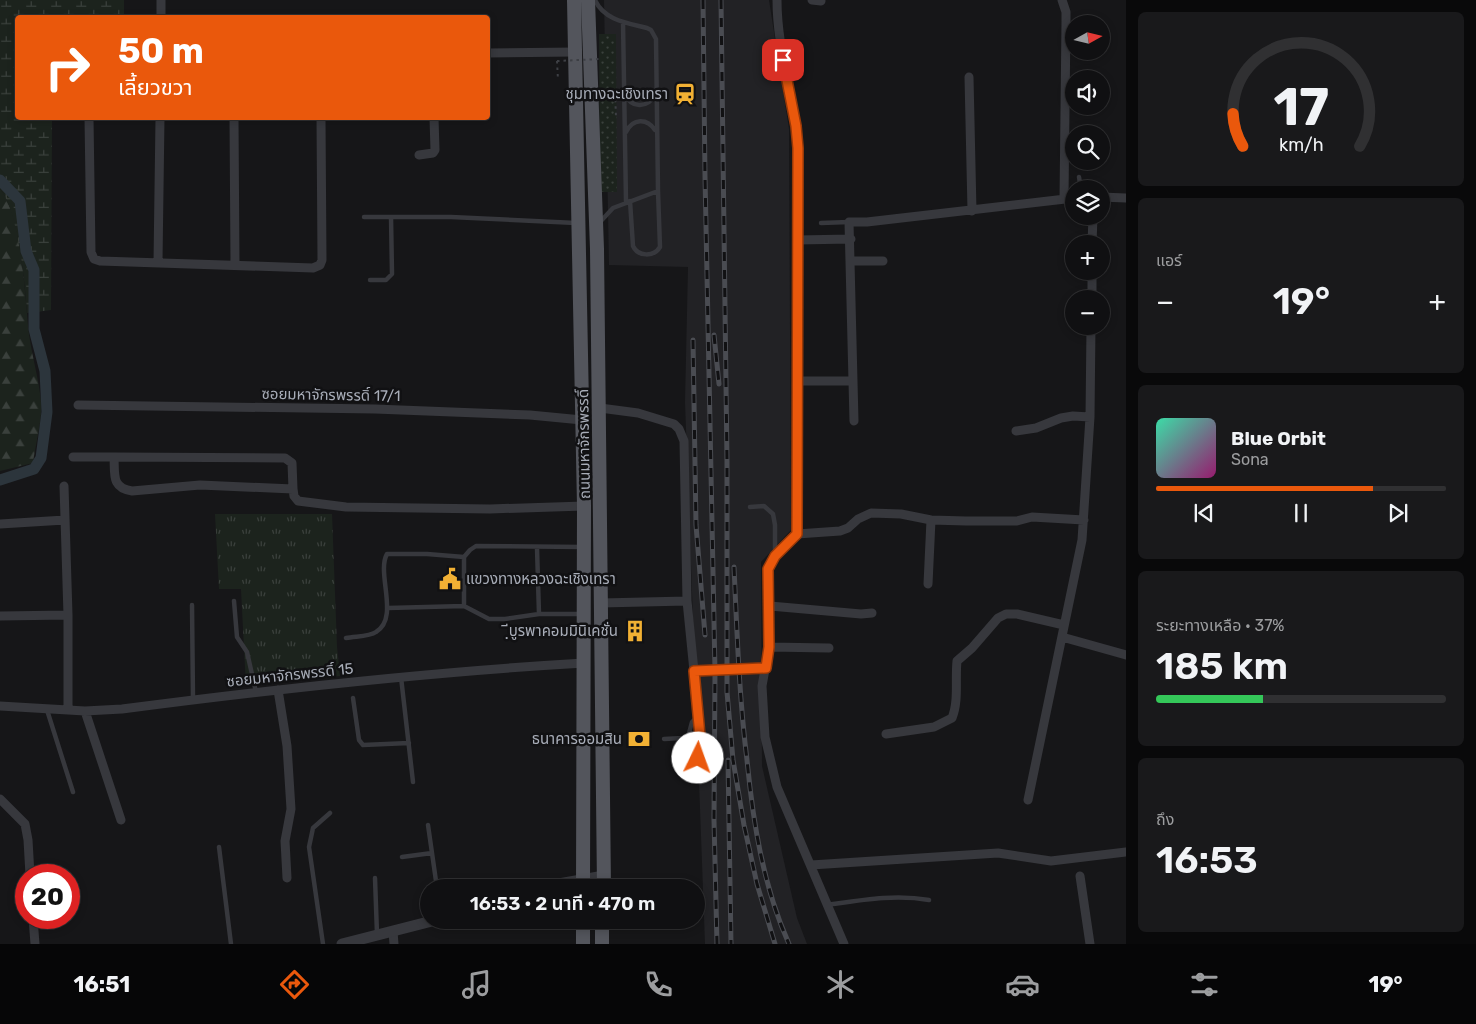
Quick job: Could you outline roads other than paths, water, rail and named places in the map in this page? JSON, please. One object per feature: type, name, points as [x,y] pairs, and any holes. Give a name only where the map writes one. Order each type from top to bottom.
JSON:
[{"type":"main road","name":"ถนนมหาจักรพรรดิ์","points":[[574,0],[585,548],[583,879]]},
{"type":"main road","name":"ถนนมหาจักรพรรดิ์","points":[[588,0],[597,250],[600,408],[604,879]]},
{"type":"main road","points":[[583,929],[583,944]]},
{"type":"main road","points":[[602,929],[602,944]]},
{"type":"street","points":[[161,0],[161,15]]},
{"type":"street","points":[[777,0],[780,44],[796,126],[798,148],[797,534]]},
{"type":"street","points":[[812,0],[821,1]]},
{"type":"street","points":[[854,421],[851,239],[849,222],[867,222],[972,211],[1064,199],[1066,12],[1062,0]]},
{"type":"street","points":[[490,53],[574,52]]},
{"type":"street","points":[[969,77],[972,211]]},
{"type":"street","points":[[89,120],[92,255],[94,259],[100,261],[313,268],[320,265],[322,260],[321,120]]},
{"type":"street","points":[[158,262],[160,120]]},
{"type":"street","points":[[234,120],[234,265]]},
{"type":"street","points":[[418,155],[433,153],[435,150],[434,120]]},
{"type":"street","points":[[1110,197],[1126,198]]},
{"type":"street","points":[[797,240],[851,239]]},
{"type":"street","points":[[851,261],[883,261]]},
{"type":"street","points":[[1028,800],[1082,540],[1090,417],[1091,335]]},
{"type":"street","points":[[797,381],[853,381]]},
{"type":"street","name":"ซอยมหาจักรพรรดิ์ 17/1","points":[[78,405],[385,409],[530,415],[582,420]]},
{"type":"street","points":[[600,408],[638,413],[674,424],[682,435],[684,441],[687,601],[694,671],[766,668]]},
{"type":"street","points":[[1016,431],[1036,428],[1061,418],[1073,416],[1090,417]]},
{"type":"street","points":[[73,457],[285,458],[292,462],[294,496],[298,501],[346,507],[490,509],[584,506]]},
{"type":"street","points":[[114,457],[116,478],[118,486],[122,490],[143,492],[200,485],[293,489]]},
{"type":"street","points":[[64,486],[68,615],[68,709]]},
{"type":"street","points":[[844,944],[777,787],[767,745],[762,686],[769,647],[770,606],[768,569],[775,556],[797,534],[840,531],[848,528],[858,519],[870,513],[902,514],[931,520],[1016,521],[1032,517],[1084,520]]},
{"type":"street","points":[[0,524],[65,520]]},
{"type":"street","points":[[928,584],[931,520]]},
{"type":"street","points":[[601,603],[687,601]]},
{"type":"street","points":[[770,606],[862,614],[872,613]]},
{"type":"street","points":[[886,734],[934,727],[952,718],[955,710],[955,677],[958,661],[998,618],[1006,614],[1017,614],[1064,625]]},
{"type":"street","points":[[0,616],[68,615]]},
{"type":"street","points":[[1062,637],[1126,655]]},
{"type":"street","points":[[769,647],[829,648]]},
{"type":"street","name":"ซอยมหาจักรพรรดิ์ 15","points":[[0,706],[85,711],[401,677],[496,668],[584,663]]},
{"type":"street","points":[[278,690],[287,746],[291,809],[285,841],[287,878]]},
{"type":"street","points":[[85,711],[121,820]]},
{"type":"street","points":[[0,799],[25,824],[29,864]]},
{"type":"street","points":[[811,865],[998,853],[1051,861],[1126,852]]},
{"type":"street","points":[[1080,876],[1090,944]]},
{"type":"street","points":[[342,944],[420,924]]},
{"type":"street","points":[[34,929],[35,944]]},
{"type":"street","points":[[393,931],[394,944]]},
{"type":"lane","points":[[595,0],[603,12],[614,19],[647,28],[654,34],[656,39],[655,89],[660,247],[653,253],[639,254],[633,246],[628,202],[625,136],[623,22]]},
{"type":"lane","points":[[624,90],[630,102],[639,105],[649,102],[655,94],[655,89]]},
{"type":"lane","points":[[625,136],[631,124],[640,121],[649,124],[656,134]]},
{"type":"lane","points":[[597,250],[599,222],[613,208],[658,191]]},
{"type":"lane","points":[[364,217],[451,217],[577,224]]},
{"type":"lane","points":[[370,280],[386,280],[392,274],[390,217]]},
{"type":"lane","points":[[821,223],[849,222]]},
{"type":"lane","points":[[750,507],[764,506],[773,514],[775,556]]},
{"type":"lane","points":[[464,606],[464,557],[476,546],[585,548]]},
{"type":"lane","points":[[537,548],[539,614]]},
{"type":"lane","points":[[346,638],[375,634],[382,625],[388,608],[384,568],[385,556],[387,554],[427,554],[464,557]]},
{"type":"lane","points":[[234,600],[237,638],[246,652],[256,692]]},
{"type":"lane","points":[[192,606],[193,700]]},
{"type":"lane","points":[[388,608],[464,606],[489,619],[505,619],[539,614],[584,614]]},
{"type":"lane","points":[[688,765],[698,758],[700,736],[694,671]]},
{"type":"lane","points":[[401,677],[413,782]]},
{"type":"lane","points":[[353,698],[359,740],[363,745],[408,743]]},
{"type":"lane","points":[[47,708],[73,792]]},
{"type":"lane","points":[[664,738],[688,737],[692,722],[697,717]]},
{"type":"lane","points":[[323,944],[309,846],[313,828],[330,813]]},
{"type":"lane","points":[[428,825],[436,879]]},
{"type":"lane","points":[[219,847],[231,944]]},
{"type":"lane","points":[[402,857],[432,852]]},
{"type":"lane","points":[[375,878],[377,935]]},
{"type":"lane","points":[[826,905],[884,897],[910,897],[929,900]]},
{"type":"waterway","points":[[0,180],[20,201],[26,251],[34,270],[34,329],[45,371],[47,412],[41,458],[34,469],[0,480]]},
{"type":"railway","points":[[703,0],[715,671],[714,820],[717,944]]},
{"type":"railway","points":[[721,0],[727,461],[727,692],[733,760],[744,825],[757,884],[775,944]]},
{"type":"railway","points":[[714,335],[719,384]]},
{"type":"railway","points":[[693,340],[696,525],[705,635]]},
{"type":"railway","points":[[734,567],[742,712],[752,807],[760,854],[772,900],[789,944]]},
{"type":"railway","points":[[728,760],[731,944]]},
{"type":"place","name":"ชุมทางฉะเชิงเทรา","points":[[685,94]]},
{"type":"place","name":"แขวงทางหลวงฉะเชิงเทรา","points":[[450,579]]},
{"type":"place","name":"ฺีบูรพาคอมมินิเคชั่น","points":[[635,631]]},
{"type":"place","name":"ธนาคารออมสิน","points":[[639,739]]}]
